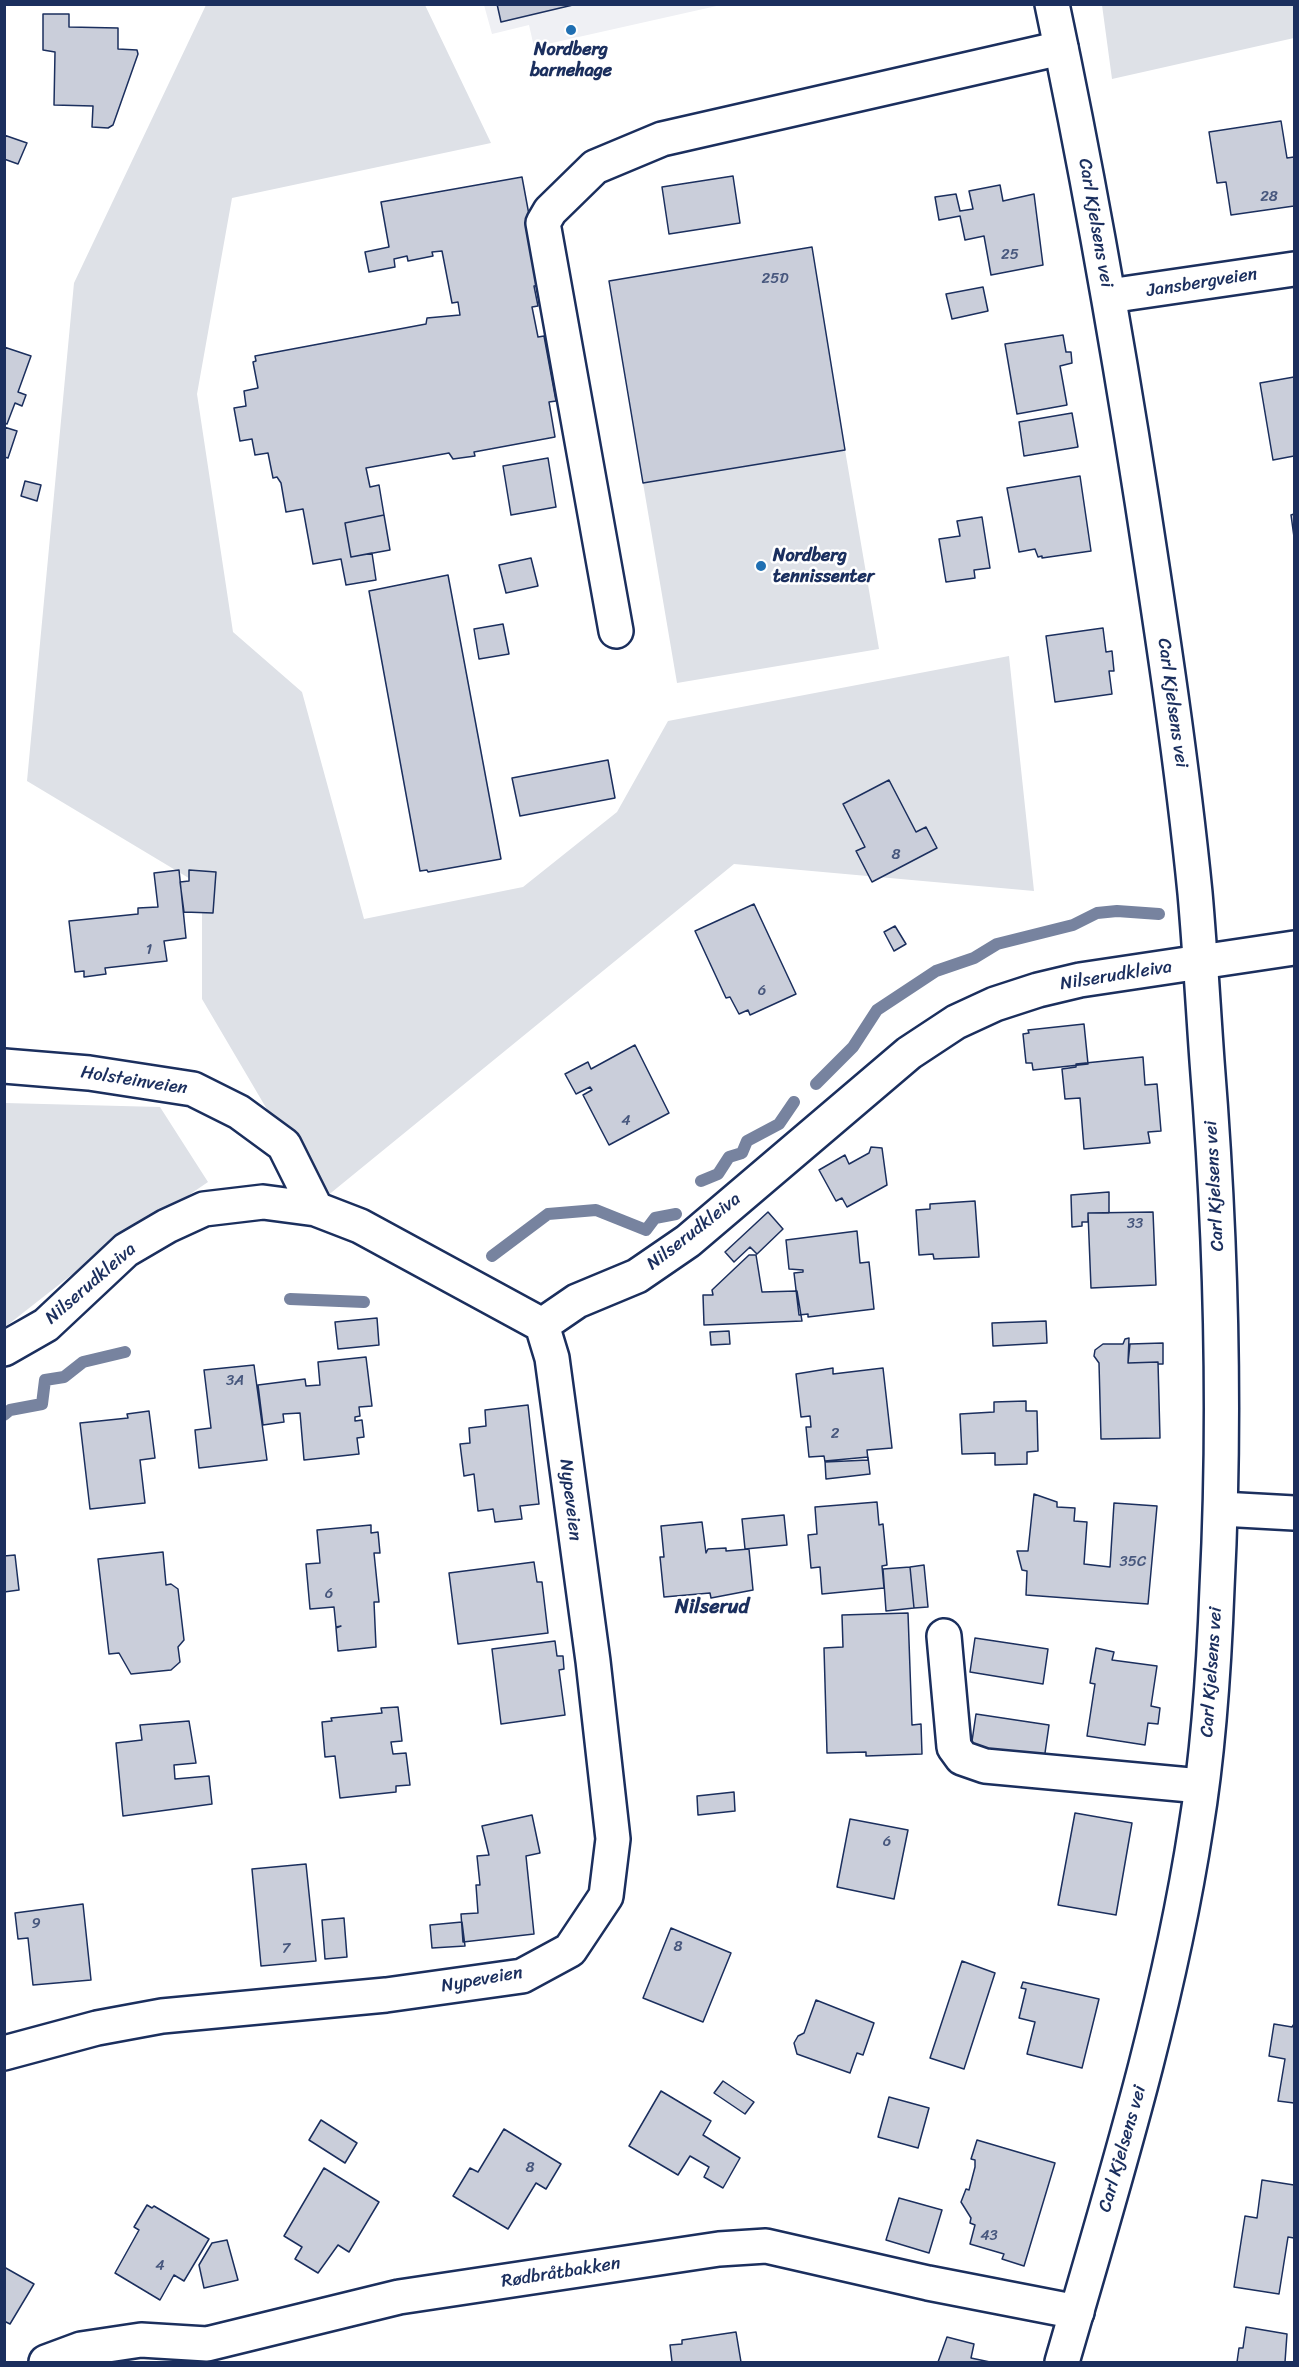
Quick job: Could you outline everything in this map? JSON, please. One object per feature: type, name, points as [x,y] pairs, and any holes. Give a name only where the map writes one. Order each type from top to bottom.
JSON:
[{"type":"street","name":"Carl Kjelsens vei","points":[[1053,4],[1109,296],[1167,662],[1195,897],[1217,1197],[1221,1509],[1210,1719],[1180,1926],[1159,2015],[1062,2362]]},
{"type":"street","points":[[616,631],[543,223],[550,211],[596,167],[662,139],[1061,48]]},
{"type":"street","name":"Jansbergveien","points":[[1109,296],[1294,269]]},
{"type":"street","name":"Nilserudkleiva","points":[[4,1350],[46,1325],[126,1250],[167,1226],[204,1209],[263,1202],[316,1209],[360,1226],[542,1325],[577,1300],[637,1275],[688,1241],[909,1053],[956,1022],[995,1004],[1038,990],[1138,970],[1294,948]]},
{"type":"street","name":"Holsteinveien","points":[[4,1066],[89,1073],[193,1089],[240,1112],[284,1145],[316,1209]]},
{"type":"street","name":"Nypeveien","points":[[4,2053],[97,2028],[162,2016],[386,1995],[522,1976],[570,1950],[606,1896],[613,1839],[593,1661],[552,1358],[542,1325]]},
{"type":"street","points":[[1221,1509],[1294,1513]]},
{"type":"street","points":[[944,1636],[954,1747],[962,1758],[984,1766],[1201,1786]]},
{"type":"street","name":"Rødbråtbakken","points":[[46,2362],[81,2349],[141,2340],[207,2344],[399,2297],[719,2249],[766,2246],[906,2278],[1077,2312]]},
{"type":"shaded area","points":[[206,5],[425,5],[491,143],[232,198],[197,394],[233,632],[302,692],[364,919],[523,887],[617,812],[668,721],[1009,656],[1034,891],[734,864],[321,1201],[202,999],[202,886],[27,781],[74,283]]},
{"type":"shaded area","name":"Nordberg barnehage","points":[[484,5],[721,5],[534,47],[529,25],[492,34]]},
{"type":"shaded area","points":[[1102,5],[1294,5],[1294,38],[1112,79]]},
{"type":"shaded area","name":"Nordberg tennissenter","points":[[845,450],[879,649],[677,683],[643,483]]},
{"type":"shaded area","points":[[5,1103],[160,1107],[208,1182],[70,1276],[5,1327]]},
{"type":"building","points":[[497,4],[577,4],[501,22]]},
{"type":"building","points":[[43,14],[69,14],[69,27],[118,28],[118,49],[137,50],[138,54],[113,125],[108,128],[92,127],[93,106],[54,105],[55,52],[43,50]]},
{"type":"building","points":[[1281,121],[1287,158],[1294,157],[1294,206],[1231,215],[1226,182],[1217,183],[1209,132]]},
{"type":"building","points":[[4,135],[27,143],[18,164],[4,159]]},
{"type":"building","points":[[733,176],[740,223],[669,234],[662,187]]},
{"type":"building","points":[[522,177],[542,285],[534,286],[538,306],[532,307],[538,337],[544,336],[556,401],[549,402],[555,437],[474,452],[475,456],[453,459],[449,453],[366,468],[370,487],[379,485],[384,515],[345,523],[351,557],[372,553],[376,580],[346,585],[341,559],[313,564],[303,509],[286,512],[281,483],[277,477],[273,478],[268,453],[255,455],[252,439],[240,441],[234,408],[246,406],[244,391],[258,388],[253,362],[256,361],[255,356],[426,324],[427,318],[460,315],[458,302],[452,303],[442,251],[432,252],[433,256],[408,261],[407,256],[394,259],[395,267],[369,272],[365,252],[389,247],[381,202]]},
{"type":"building","points":[[1000,185],[1003,201],[1034,194],[1043,265],[991,275],[984,236],[965,240],[960,216],[939,220],[935,197],[956,194],[960,211],[973,209],[969,191]]},
{"type":"building","points":[[812,247],[845,450],[643,483],[609,281]]},
{"type":"building","points":[[983,287],[988,311],[952,319],[946,294]]},
{"type":"building","points":[[1063,335],[1066,352],[1071,352],[1072,363],[1060,366],[1067,405],[1017,414],[1005,344]]},
{"type":"building","points":[[4,347],[31,356],[18,392],[26,395],[22,406],[15,403],[7,424],[4,423]]},
{"type":"building","points":[[1294,377],[1294,456],[1273,460],[1260,383]]},
{"type":"building","points":[[1072,413],[1078,447],[1024,456],[1019,422]]},
{"type":"building","points":[[4,427],[17,431],[8,458],[4,457]]},
{"type":"building","points":[[548,458],[556,507],[511,515],[503,466]]},
{"type":"building","points":[[1080,476],[1091,551],[1042,558],[1042,556],[1038,557],[1035,549],[1019,552],[1007,488]]},
{"type":"building","points":[[25,481],[41,485],[37,501],[21,496]]},
{"type":"building","points":[[1294,514],[1294,537],[1291,515]]},
{"type":"building","points":[[384,515],[390,550],[351,557],[345,523]]},
{"type":"building","points":[[982,517],[990,568],[974,570],[975,578],[946,582],[939,539],[960,536],[957,521]]},
{"type":"building","points":[[531,558],[538,586],[506,593],[499,565]]},
{"type":"building","points":[[448,575],[501,859],[428,872],[427,870],[420,871],[369,591]]},
{"type":"building","points":[[503,624],[509,654],[479,659],[474,629]]},
{"type":"building","points":[[1103,628],[1106,652],[1112,651],[1114,671],[1109,671],[1112,694],[1055,702],[1046,636]]},
{"type":"building","points":[[608,760],[615,798],[520,816],[512,778]]},
{"type":"building","points":[[889,780],[916,832],[926,827],[937,848],[872,882],[856,851],[865,847],[843,804]]},
{"type":"building","points":[[179,870],[186,938],[164,941],[167,961],[105,968],[106,974],[84,977],[84,971],[75,972],[69,921],[138,914],[138,908],[158,907],[154,873]]},
{"type":"building","points":[[189,870],[216,872],[213,913],[184,912],[180,882],[189,881]]},
{"type":"building","points":[[754,904],[796,994],[750,1015],[748,1010],[739,1014],[730,997],[726,998],[695,931]]},
{"type":"building","points":[[895,926],[906,944],[894,951],[884,932]]},
{"type":"building","points":[[1084,1024],[1088,1064],[1033,1070],[1032,1063],[1026,1063],[1023,1034],[1029,1033],[1028,1030]]},
{"type":"building","points":[[635,1045],[669,1113],[609,1145],[583,1095],[592,1090],[590,1087],[576,1094],[565,1074],[588,1062],[591,1069]]},
{"type":"building","points":[[1143,1057],[1145,1085],[1157,1084],[1161,1131],[1148,1132],[1150,1143],[1084,1149],[1080,1098],[1065,1099],[1062,1069],[1076,1067],[1076,1064]]},
{"type":"building","points":[[871,1147],[882,1148],[887,1185],[847,1207],[842,1198],[836,1201],[819,1170],[845,1155],[849,1164],[869,1153]]},
{"type":"building","points":[[1109,1192],[1109,1213],[1088,1213],[1088,1222],[1082,1222],[1082,1226],[1072,1227],[1071,1195]]},
{"type":"building","points":[[975,1201],[979,1257],[934,1259],[933,1254],[919,1255],[916,1210],[930,1209],[930,1204]]},
{"type":"building","points":[[768,1212],[783,1229],[757,1254],[750,1247],[734,1262],[725,1252]]},
{"type":"building","points":[[1153,1212],[1156,1285],[1091,1288],[1088,1213]]},
{"type":"building","points":[[857,1231],[860,1263],[869,1262],[874,1309],[808,1317],[808,1314],[799,1315],[794,1273],[803,1272],[803,1270],[789,1269],[786,1240]]},
{"type":"building","points":[[749,1255],[756,1255],[762,1292],[797,1291],[802,1321],[704,1325],[703,1295],[713,1295],[712,1290]]},
{"type":"building","points":[[377,1318],[379,1345],[338,1349],[335,1322]]},
{"type":"building","points":[[1046,1321],[1047,1343],[993,1346],[992,1323]]},
{"type":"building","points":[[729,1331],[730,1344],[711,1345],[710,1332]]},
{"type":"building","points":[[1129,1338],[1128,1363],[1158,1362],[1160,1438],[1101,1439],[1099,1363],[1094,1356],[1095,1350],[1103,1344],[1123,1344],[1125,1339]]},
{"type":"building","points":[[1163,1343],[1163,1364],[1158,1364],[1158,1362],[1128,1363],[1130,1344]]},
{"type":"building","points":[[366,1357],[372,1406],[359,1407],[360,1416],[355,1417],[355,1421],[362,1420],[364,1437],[357,1438],[359,1454],[304,1460],[300,1413],[283,1414],[284,1422],[263,1425],[258,1385],[305,1379],[306,1386],[320,1385],[318,1362]]},
{"type":"building","points":[[254,1365],[267,1460],[199,1468],[195,1430],[211,1428],[204,1370]]},
{"type":"building","points":[[833,1368],[833,1374],[883,1368],[892,1448],[867,1450],[868,1460],[825,1462],[824,1456],[809,1457],[806,1427],[811,1427],[810,1416],[801,1417],[796,1374]]},
{"type":"building","points":[[1026,1401],[1026,1411],[1037,1411],[1038,1451],[1027,1452],[1027,1464],[995,1465],[995,1453],[962,1454],[960,1414],[994,1412],[994,1402]]},
{"type":"building","points":[[528,1405],[539,1504],[520,1506],[522,1519],[495,1522],[493,1509],[478,1511],[474,1474],[464,1476],[460,1444],[470,1443],[469,1428],[486,1426],[485,1410]]},
{"type":"building","points":[[149,1411],[155,1458],[140,1460],[145,1503],[90,1509],[80,1423],[128,1418],[127,1414]]},
{"type":"building","points":[[868,1457],[870,1474],[826,1479],[825,1461]]},
{"type":"building","points":[[1034,1494],[1057,1502],[1057,1507],[1075,1508],[1074,1521],[1087,1522],[1084,1564],[1110,1567],[1114,1503],[1157,1506],[1148,1604],[1026,1595],[1027,1571],[1022,1570],[1017,1551],[1028,1551]]},
{"type":"building","points":[[877,1502],[879,1525],[883,1524],[887,1565],[882,1566],[884,1588],[822,1594],[820,1567],[811,1568],[808,1535],[817,1534],[815,1507]]},
{"type":"building","points":[[784,1515],[787,1545],[745,1549],[742,1519]]},
{"type":"building","points":[[702,1522],[706,1553],[708,1549],[726,1548],[726,1551],[749,1549],[753,1590],[711,1598],[710,1593],[664,1597],[660,1557],[664,1557],[661,1526]]},
{"type":"building","points":[[371,1525],[371,1533],[378,1532],[380,1553],[374,1553],[379,1602],[374,1602],[376,1647],[338,1651],[336,1628],[341,1626],[336,1627],[334,1607],[310,1609],[306,1564],[320,1563],[317,1530]]},
{"type":"building","points":[[163,1552],[166,1585],[171,1584],[178,1589],[184,1640],[178,1647],[180,1662],[171,1670],[131,1674],[119,1653],[109,1654],[98,1559]]},
{"type":"building","points":[[15,1555],[19,1590],[4,1592],[4,1556]]},
{"type":"building","points":[[534,1562],[537,1582],[542,1582],[548,1633],[458,1644],[449,1573]]},
{"type":"building","points":[[924,1565],[928,1607],[914,1608],[910,1567]]},
{"type":"building","points":[[910,1567],[914,1608],[886,1611],[883,1569]]},
{"type":"building","points":[[908,1613],[912,1725],[921,1724],[922,1754],[866,1756],[866,1752],[827,1753],[824,1648],[843,1647],[842,1615]]},
{"type":"building","points":[[975,1638],[1048,1649],[1043,1684],[970,1672]]},
{"type":"building","points":[[555,1641],[557,1656],[563,1656],[564,1669],[559,1670],[565,1715],[501,1724],[492,1649]]},
{"type":"building","points":[[1096,1648],[1114,1652],[1112,1660],[1157,1666],[1151,1706],[1160,1708],[1158,1724],[1148,1723],[1145,1745],[1087,1736],[1095,1684],[1090,1683]]},
{"type":"building","points":[[398,1707],[402,1741],[391,1742],[393,1754],[406,1753],[410,1785],[396,1786],[396,1792],[340,1798],[335,1756],[325,1757],[322,1722],[332,1721],[331,1718],[382,1713],[381,1708]]},
{"type":"building","points":[[976,1714],[1049,1725],[1044,1760],[971,1748]]},
{"type":"building","points":[[189,1721],[196,1763],[174,1765],[175,1779],[209,1776],[212,1804],[123,1816],[116,1743],[142,1740],[140,1725]]},
{"type":"building","points":[[734,1792],[735,1811],[698,1815],[697,1796]]},
{"type":"building","points":[[1075,1813],[1132,1823],[1116,1915],[1058,1905]]},
{"type":"building","points":[[532,1815],[540,1853],[526,1856],[534,1934],[463,1942],[461,1914],[478,1913],[476,1885],[480,1885],[477,1856],[489,1855],[482,1826]]},
{"type":"building","points":[[850,1819],[908,1830],[894,1899],[837,1887]]},
{"type":"building","points":[[306,1864],[316,1961],[261,1966],[252,1869]]},
{"type":"building","points":[[83,1904],[91,1980],[33,1985],[28,1938],[18,1939],[15,1913]]},
{"type":"building","points":[[344,1918],[347,1957],[325,1959],[322,1920]]},
{"type":"building","points":[[462,1922],[465,1946],[432,1948],[430,1925]]},
{"type":"building","points":[[671,1928],[731,1953],[703,2022],[643,1998]]},
{"type":"building","points":[[962,1961],[995,1973],[964,2069],[930,2058]]},
{"type":"building","points":[[1023,1982],[1099,1999],[1082,2068],[1027,2054],[1035,2022],[1019,2018],[1026,1989],[1021,1988]]},
{"type":"building","points":[[816,2000],[874,2023],[863,2055],[857,2053],[850,2073],[797,2054],[794,2043],[798,2036],[804,2033]]},
{"type":"building","points":[[1274,2024],[1292,2027],[1294,2024],[1294,2103],[1278,2101],[1285,2059],[1269,2056]]},
{"type":"building","points":[[723,2081],[754,2102],[745,2114],[714,2093]]},
{"type":"building","points":[[661,2091],[711,2121],[703,2135],[740,2158],[723,2188],[704,2177],[709,2167],[690,2156],[678,2175],[629,2146]]},
{"type":"building","points":[[889,2097],[929,2108],[918,2148],[878,2137]]},
{"type":"building","points":[[321,2120],[357,2143],[345,2163],[309,2140]]},
{"type":"building","points":[[504,2129],[561,2164],[546,2189],[536,2183],[508,2229],[453,2196],[470,2168],[478,2172]]},
{"type":"building","points":[[977,2140],[1055,2163],[1024,2266],[1002,2259],[1004,2254],[970,2244],[975,2225],[970,2223],[971,2218],[961,2202],[966,2189],[969,2190],[975,2167],[975,2160],[971,2159]]},
{"type":"building","points":[[324,2168],[379,2202],[349,2252],[338,2245],[318,2273],[295,2259],[302,2247],[284,2236]]},
{"type":"building","points":[[1262,2180],[1294,2185],[1294,2238],[1288,2237],[1279,2294],[1234,2287],[1245,2216],[1257,2218]]},
{"type":"building","points":[[899,2198],[942,2210],[929,2253],[886,2240]]},
{"type":"building","points":[[147,2205],[152,2208],[154,2206],[209,2239],[184,2281],[174,2275],[160,2300],[115,2273],[139,2230],[134,2227]]},
{"type":"building","points":[[227,2240],[238,2280],[204,2288],[199,2265],[212,2243]]},
{"type":"building","points":[[4,2267],[34,2284],[10,2324],[6,2322],[4,2324]]},
{"type":"building","points":[[1246,2327],[1287,2334],[1285,2362],[1237,2362],[1239,2348],[1243,2348]]},
{"type":"building","points":[[736,2332],[741,2362],[672,2362],[670,2345],[682,2344],[682,2340]]},
{"type":"building","points":[[947,2337],[974,2344],[971,2358],[990,2362],[938,2362]]},
{"type":"waterway","points":[[816,1084],[853,1047],[877,1010],[936,971],[974,958],[997,944],[1073,925],[1097,913],[1117,911],[1159,914]]},
{"type":"waterway","points":[[701,1181],[718,1174],[729,1157],[742,1153],[747,1141],[779,1124],[794,1102]]},
{"type":"waterway","points":[[492,1256],[548,1214],[596,1210],[646,1230],[655,1218],[676,1214]]},
{"type":"waterway","points":[[290,1299],[364,1302]]},
{"type":"waterway","points":[[4,1415],[10,1410],[42,1404],[45,1380],[64,1377],[83,1362],[125,1352]]},
{"type":"place","name":"Nordberg barnehage","points":[[571,30]]},
{"type":"place","name":"Nordberg tennissenter","points":[[761,566]]},
{"type":"district","name":"Nilserud","points":[[712,1608]]}]
